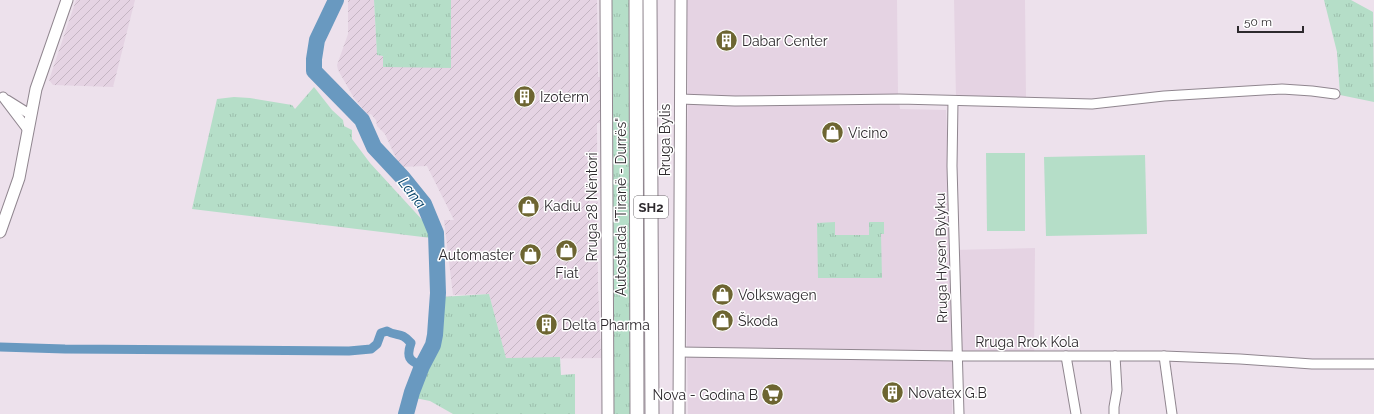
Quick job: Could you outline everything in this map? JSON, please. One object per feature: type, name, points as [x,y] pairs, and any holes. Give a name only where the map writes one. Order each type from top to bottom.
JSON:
[{"type":"highway","name":"Autostrada \"Tiranë - Durrës\"","points":[[636,0],[637,414]]},
{"type":"highway","name":"SH2","points":[[650,0],[652,414]]},
{"type":"main road","points":[[0,232],[19,178],[37,85],[67,0]]},
{"type":"main road","name":"Rruga 28 Nëntori","points":[[606,0],[608,414]]},
{"type":"main road","name":"Rruga Bylis","points":[[679,414],[681,0]]},
{"type":"street","points":[[680,99],[735,101],[899,99],[1092,104],[1164,96],[1282,89],[1335,94]]},
{"type":"street","points":[[1,96],[31,115]]},
{"type":"street","points":[[1,96],[28,130]]},
{"type":"street","name":"Rruga Hysen Bylyku","points":[[953,101],[953,187],[959,414]]},
{"type":"street","name":"Rruga Rrok Kola","points":[[679,352],[957,356],[1164,356],[1312,364],[1374,364]]},
{"type":"street","points":[[1066,356],[1076,414]]},
{"type":"street","points":[[1114,414],[1117,390],[1115,356]]},
{"type":"street","points":[[1164,356],[1172,414]]},
{"type":"shaded area","points":[[76,0],[135,0],[113,87],[53,85],[49,80]]},
{"type":"shaded area","points":[[348,0],[374,0],[377,55],[451,68],[451,0],[597,0],[598,77],[600,77],[600,123],[597,123],[598,285],[601,358],[506,359],[489,294],[453,295],[444,220],[454,220],[427,166],[400,167],[385,134],[377,126],[376,120],[371,114],[368,115],[354,98],[338,70],[337,65],[348,34]]},
{"type":"shaded area","points":[[687,0],[897,0],[898,94],[900,109],[946,110],[952,250],[1035,248],[1034,361],[953,359],[952,414],[688,414],[685,223],[688,96]]},
{"type":"shaded area","points":[[954,0],[1025,0],[1026,97],[956,97]]},
{"type":"green space","points":[[374,0],[451,0],[451,68],[383,67],[383,56],[377,55]]},
{"type":"green space","points":[[612,0],[630,0],[632,414],[614,414]]},
{"type":"green space","points":[[1324,0],[1351,0],[1373,12],[1374,102],[1340,95],[1337,52]]},
{"type":"green space","points":[[314,87],[332,110],[343,120],[344,126],[352,130],[352,139],[370,163],[426,224],[431,238],[192,209],[217,99],[234,97],[250,98],[292,105],[295,109]]},
{"type":"green space","points":[[986,153],[1025,153],[1025,231],[987,231]]},
{"type":"green space","points":[[1145,155],[1147,234],[1046,236],[1044,157]]},
{"type":"green space","points":[[835,222],[835,235],[869,235],[869,222],[884,222],[884,234],[881,234],[882,278],[818,278],[817,223]]},
{"type":"green space","points":[[489,294],[506,358],[560,357],[561,375],[575,374],[575,414],[453,414],[430,401],[415,398],[437,347],[441,297]]},
{"type":"waterway","name":"Lana","points":[[336,0],[317,40],[314,71],[362,120],[374,147],[403,178],[424,204],[436,233],[438,293],[435,335],[433,345],[422,366],[412,392],[406,414]]},
{"type":"waterway","points":[[0,347],[65,349],[349,351],[371,349],[377,344],[381,333],[387,331],[408,339],[411,343],[409,352],[411,360],[422,366]]},
{"type":"place","name":"Dabar Center","points":[[726,41]]},
{"type":"place","name":"Izoterm","points":[[525,97]]},
{"type":"place","name":"Vicino","points":[[832,133]]},
{"type":"place","name":"Kadiu","points":[[529,206]]},
{"type":"place","name":"Fiat","points":[[567,251]]},
{"type":"place","name":"Automaster","points":[[530,255]]},
{"type":"place","name":"Volkswagen","points":[[723,295]]},
{"type":"place","name":"Škoda","points":[[722,321]]},
{"type":"place","name":"Delta Pharma","points":[[546,325]]},
{"type":"place","name":"Novatex G.B","points":[[893,393]]},
{"type":"place","name":"Nova - Godina B","points":[[773,395]]}]
